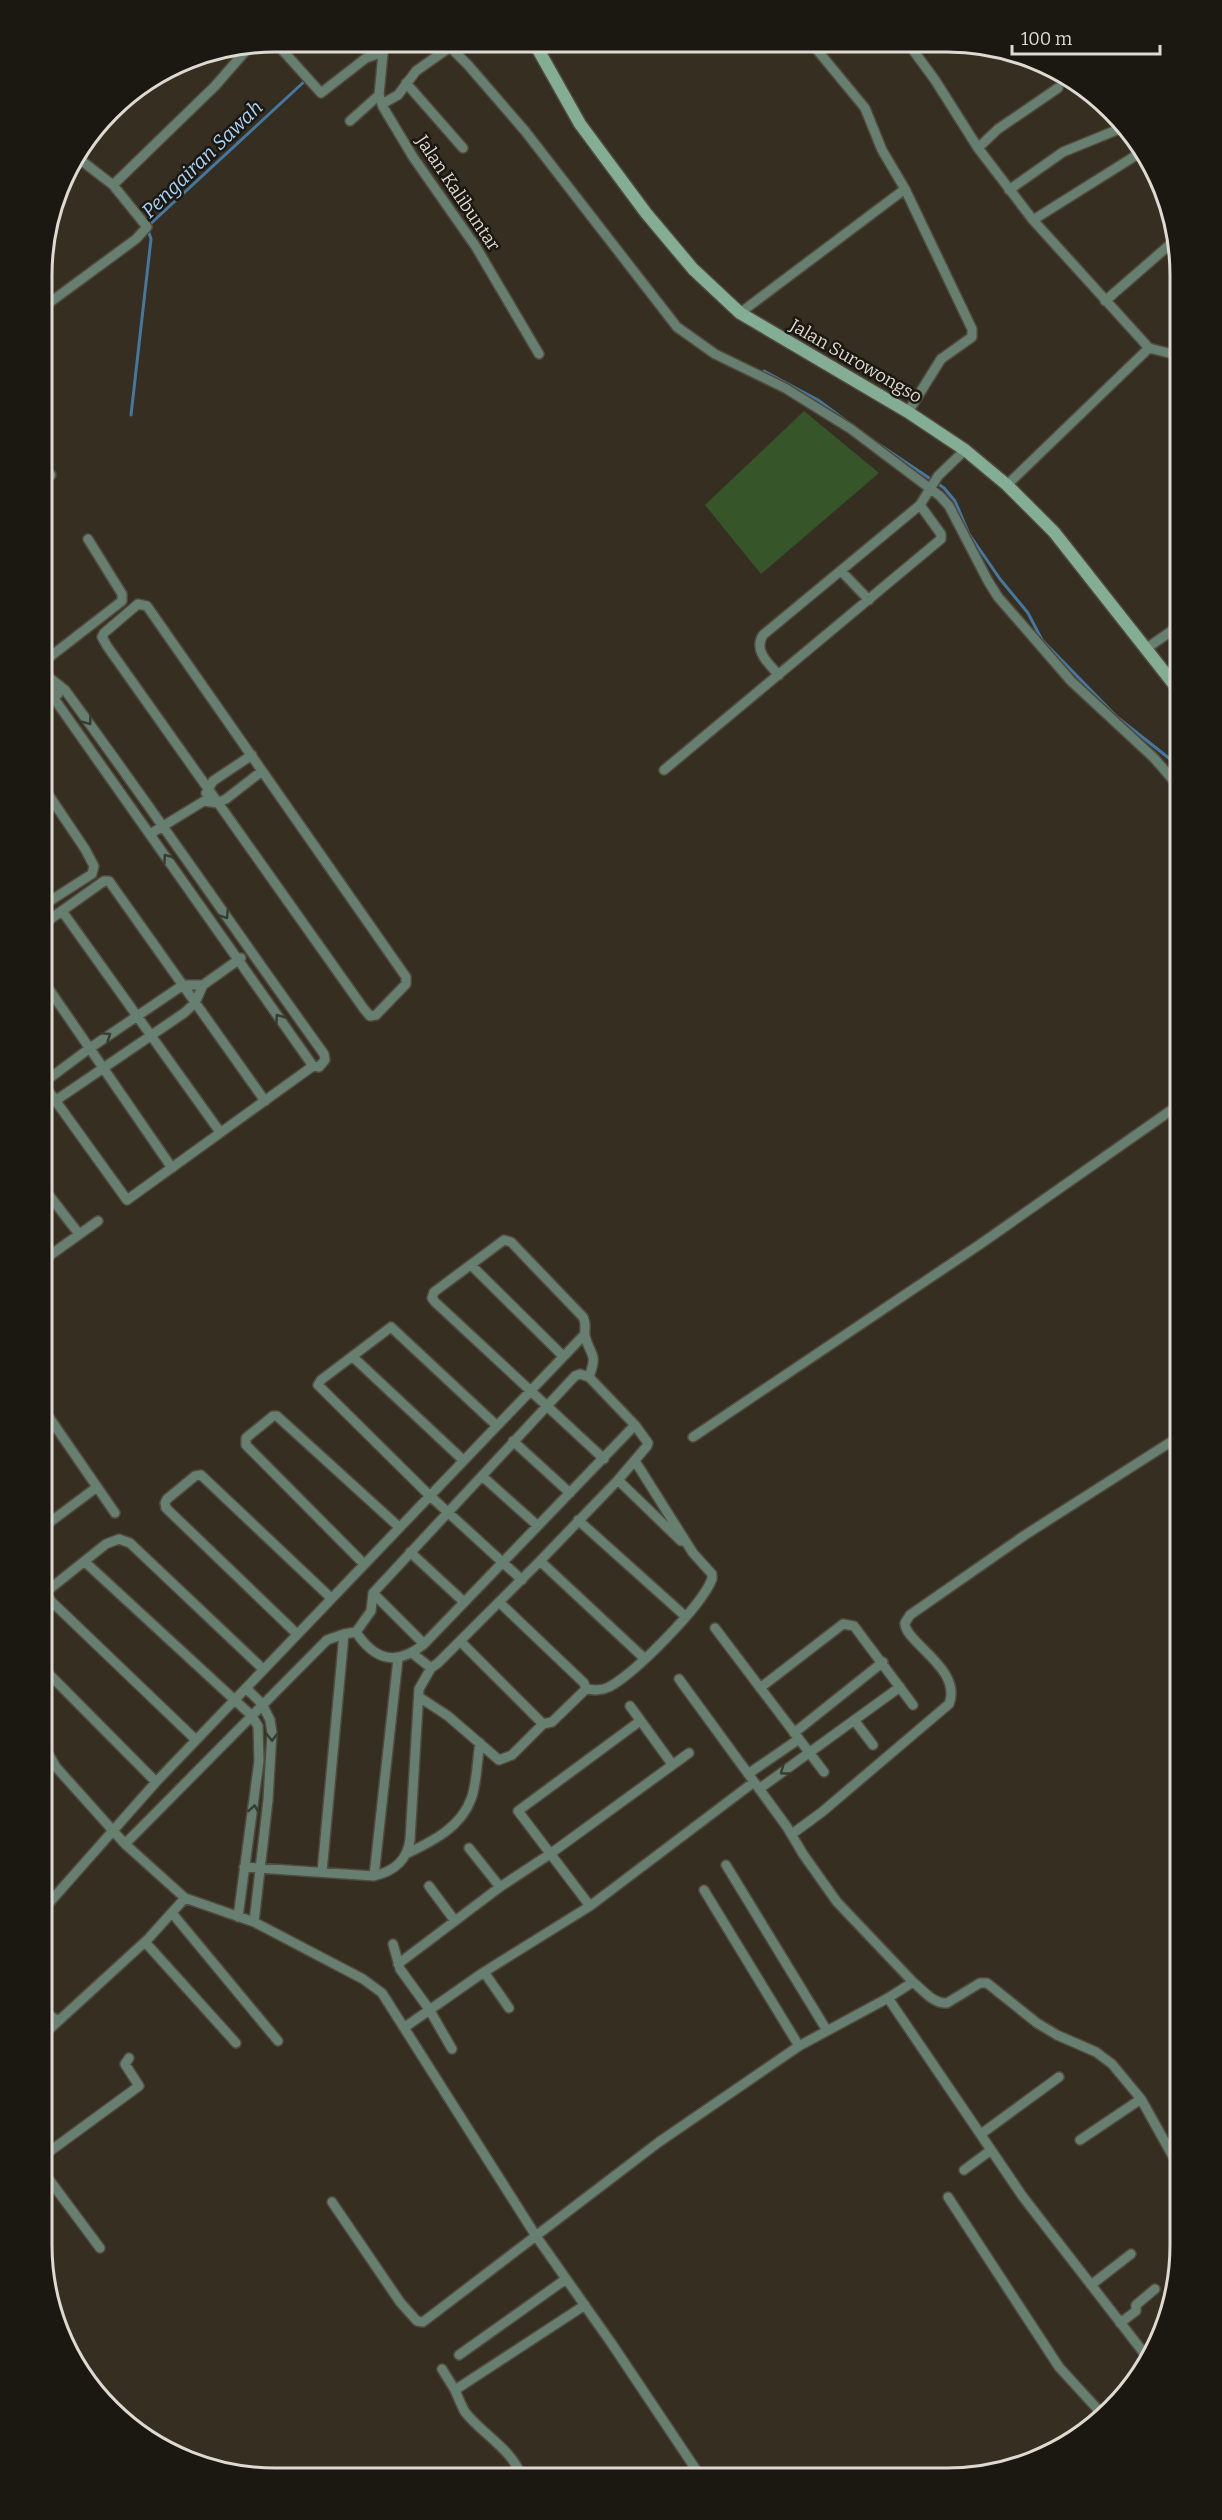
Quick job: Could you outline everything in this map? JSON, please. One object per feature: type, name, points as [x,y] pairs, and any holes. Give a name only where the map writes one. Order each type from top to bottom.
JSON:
[{"type":"street","points":[[285,53],[321,93],[374,53]]},
{"type":"street","points":[[383,100],[384,53]]},
{"type":"street","points":[[350,121],[383,100],[398,95],[423,65],[439,53]]},
{"type":"street","points":[[451,53],[525,131],[677,327],[723,359],[785,388],[819,408],[930,486],[948,506],[998,597],[1071,681],[1154,758],[1170,776]]},
{"type":"street","name":"Jalan Surowongso","points":[[540,53],[580,124],[626,188],[693,269],[740,313],[908,412],[965,450],[1007,485],[1054,532],[1170,679]]},
{"type":"street","points":[[820,53],[865,108],[882,150],[905,189],[972,329],[973,335],[941,359],[908,412]]},
{"type":"street","points":[[915,53],[978,147],[1033,220],[1149,348],[1170,353]]},
{"type":"street","points":[[113,185],[215,86],[242,55]]},
{"type":"street","points":[[406,84],[463,148]]},
{"type":"street","points":[[978,147],[998,129],[1058,88]]},
{"type":"street","name":"Jalan Kalibuntar","points":[[383,100],[413,157],[476,247],[539,354]]},
{"type":"street","points":[[1009,190],[1063,152],[1115,130]]},
{"type":"street","points":[[1033,220],[1135,157]]},
{"type":"street","points":[[52,301],[136,239],[147,226],[113,185],[83,162]]},
{"type":"street","points":[[740,313],[905,189]]},
{"type":"street","points":[[1105,301],[1168,247]]},
{"type":"street","points":[[1007,485],[1149,348]]},
{"type":"street","points":[[778,675],[760,652],[759,645],[763,635],[842,572],[920,505],[938,476],[965,450]]},
{"type":"street","points":[[664,770],[941,539],[941,534],[920,505]]},
{"type":"street","points":[[52,657],[122,601],[122,594],[88,539]]},
{"type":"street","points":[[842,572],[869,600]]},
{"type":"street","points":[[138,604],[147,606],[262,771],[406,977],[406,984],[376,1015],[370,1016],[364,1009],[106,646],[102,637],[138,604]]},
{"type":"street","points":[[1147,648],[1170,633]]},
{"type":"street","points":[[52,680],[65,690],[164,825],[250,952],[324,1054],[323,1064],[317,1068],[313,1066],[53,697],[52,691]]},
{"type":"street","points":[[53,697],[65,690]]},
{"type":"street","points":[[204,801],[207,789],[213,781],[252,755]]},
{"type":"street","points":[[150,834],[204,801],[217,803],[226,799],[262,771]]},
{"type":"street","points":[[52,800],[94,866],[92,874],[52,900]]},
{"type":"street","points":[[52,918],[104,881],[109,881],[265,1101]]},
{"type":"street","points":[[62,911],[220,1132]]},
{"type":"street","points":[[55,1101],[195,1003],[204,985],[250,952]]},
{"type":"street","points":[[52,1076],[183,985],[204,985]]},
{"type":"street","points":[[52,993],[172,1168]]},
{"type":"street","points":[[52,1096],[127,1200],[313,1066]]},
{"type":"street","points":[[693,1437],[979,1245],[1170,1111]]},
{"type":"street","points":[[52,1203],[79,1234]]},
{"type":"street","points":[[52,1254],[98,1221]]},
{"type":"street","points":[[589,1377],[594,1355],[585,1334],[586,1323],[578,1310],[511,1242],[504,1240],[434,1292],[432,1298],[604,1459]]},
{"type":"street","points":[[471,1265],[563,1356]]},
{"type":"street","points":[[496,1425],[394,1329],[387,1329],[321,1380],[319,1388],[429,1495],[522,1580]]},
{"type":"street","points":[[52,1900],[156,1782],[585,1334]]},
{"type":"street","points":[[353,1357],[463,1460]]},
{"type":"street","points":[[125,1844],[327,1640],[356,1632],[371,1611],[373,1593],[410,1552],[575,1376],[580,1374],[589,1377],[635,1425],[648,1444],[618,1480],[522,1580],[461,1641],[430,1668],[421,1683],[408,1853]]},
{"type":"street","points":[[364,1564],[246,1445],[246,1438],[273,1416],[278,1416],[399,1527]]},
{"type":"street","points":[[52,1421],[115,1513]]},
{"type":"street","points":[[356,1632],[364,1644],[376,1652],[398,1659],[412,1653],[424,1644],[635,1425]]},
{"type":"street","points":[[513,1441],[570,1493]]},
{"type":"street","points":[[792,1834],[822,1812],[949,1704],[952,1696],[951,1687],[921,1645],[906,1632],[904,1623],[910,1615],[1025,1534],[1170,1442]]},
{"type":"street","points":[[634,1461],[693,1553]]},
{"type":"street","points":[[297,1634],[166,1508],[167,1498],[195,1476],[201,1475],[331,1598]]},
{"type":"street","points":[[482,1476],[538,1526]]},
{"type":"street","points":[[419,1697],[435,1706],[499,1760],[503,1760],[513,1755],[543,1724],[552,1722],[586,1689],[598,1690],[610,1687],[645,1659],[686,1616],[712,1579],[712,1574],[618,1480]]},
{"type":"street","points":[[52,1520],[98,1487]]},
{"type":"street","points":[[579,1520],[686,1616]]},
{"type":"street","points":[[52,1587],[113,1540],[130,1542],[263,1669]]},
{"type":"street","points":[[410,1552],[464,1602]]},
{"type":"street","points":[[540,1561],[645,1659]]},
{"type":"street","points":[[85,1562],[251,1715],[258,1726],[259,1761],[256,1801],[238,1917]]},
{"type":"street","points":[[373,1593],[424,1644]]},
{"type":"street","points":[[52,1602],[196,1740]]},
{"type":"street","points":[[499,1602],[584,1683],[586,1689]]},
{"type":"street","points":[[760,1688],[843,1624],[854,1626],[913,1705]]},
{"type":"street","points":[[715,1628],[824,1772]]},
{"type":"street","points":[[322,1872],[344,1634]]},
{"type":"street","points":[[461,1641],[543,1724]]},
{"type":"street","points":[[412,1653],[430,1668]]},
{"type":"street","points":[[374,1876],[398,1659]]},
{"type":"street","points":[[754,1782],[797,1736],[883,1662]]},
{"type":"street","points":[[52,1676],[156,1782]]},
{"type":"street","points":[[679,1679],[792,1834],[837,1902],[913,1982],[936,2002],[941,2003],[947,2003],[980,1983],[987,1983],[1042,2026],[1096,2052],[1112,2064],[1141,2099],[1170,2151]]},
{"type":"street","points":[[405,2027],[484,1972],[590,1906],[754,1782],[809,1752],[900,1686]]},
{"type":"street","points":[[246,1688],[262,1704],[270,1720],[272,1733],[272,1759],[254,1922]]},
{"type":"street","points":[[630,1706],[672,1764]]},
{"type":"street","points":[[590,1906],[519,1810],[640,1720]]},
{"type":"street","points":[[854,1720],[873,1745]]},
{"type":"street","points":[[244,1867],[374,1876],[387,1873],[408,1853],[445,1833],[466,1808],[472,1798],[480,1743]]},
{"type":"street","points":[[398,1964],[500,1887],[550,1854],[689,1753]]},
{"type":"street","points":[[52,1760],[125,1844],[185,1898],[254,1922],[374,1986],[405,2027],[536,2236],[695,2468]]},
{"type":"street","points":[[470,1848],[500,1887]]},
{"type":"street","points":[[726,1865],[826,2030]]},
{"type":"street","points":[[429,1886],[455,1921]]},
{"type":"street","points":[[704,1890],[799,2046]]},
{"type":"street","points":[[52,2027],[145,1941],[185,1898]]},
{"type":"street","points":[[172,1913],[278,2041]]},
{"type":"street","points":[[145,1941],[236,2043]]},
{"type":"street","points":[[393,1944],[398,1964],[429,2009],[452,2049]]},
{"type":"street","points":[[484,1972],[509,2008]]},
{"type":"street","points":[[333,2202],[400,2302],[420,2323],[659,2142],[799,2046],[913,1982]]},
{"type":"street","points":[[888,1998],[1023,2197],[1142,2351]]},
{"type":"street","points":[[52,2017],[58,2021]]},
{"type":"street","points":[[52,2150],[139,2086],[125,2064],[129,2058]]},
{"type":"street","points":[[981,2134],[1059,2077]]},
{"type":"street","points":[[1080,2140],[1141,2099]]},
{"type":"street","points":[[964,2170],[992,2150]]},
{"type":"street","points":[[52,2187],[100,2248]]},
{"type":"street","points":[[948,2197],[1059,2367],[1097,2408]]},
{"type":"street","points":[[1091,2285],[1131,2254]]},
{"type":"street","points":[[459,2355],[566,2279]]},
{"type":"street","points":[[1120,2323],[1136,2311],[1136,2305],[1155,2289]]},
{"type":"street","points":[[455,2390],[585,2305]]},
{"type":"street","points":[[442,2369],[463,2409],[509,2453],[519,2468]]},
{"type":"green space","points":[[804,411],[879,473],[761,574],[705,505]]},
{"type":"waterway","name":"Pengairan Sawah","points":[[131,415],[151,239],[147,227],[306,80]]},
{"type":"waterway","points":[[764,371],[818,400],[849,423]]},
{"type":"waterway","points":[[871,439],[944,488],[955,501],[969,534],[1000,579],[1028,613],[1042,640],[1117,717],[1170,759]]}]
